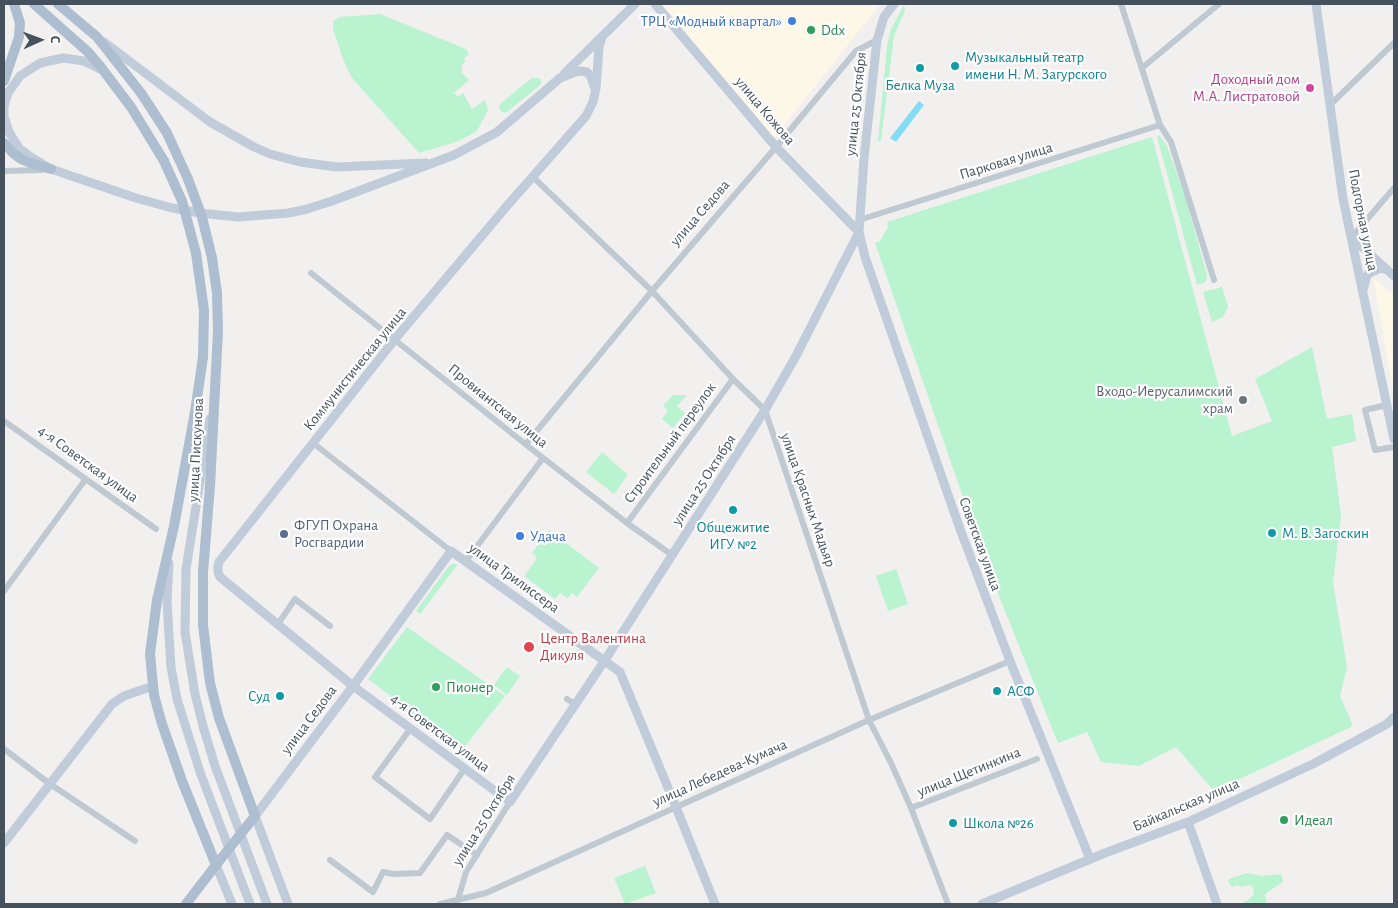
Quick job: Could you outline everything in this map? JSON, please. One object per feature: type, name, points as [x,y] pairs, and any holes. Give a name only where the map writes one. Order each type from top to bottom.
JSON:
[{"type":"main road","points":[[4,81],[19,36],[20,23],[14,4]]},
{"type":"main road","points":[[34,4],[88,52],[131,107],[164,161],[182,201],[196,253],[204,310],[203,357],[174,526],[153,624],[150,654],[153,686],[158,710],[172,754],[232,904]]},
{"type":"main road","points":[[58,4],[97,37],[214,125],[270,154],[300,162],[337,167],[437,162]]},
{"type":"main road","points":[[4,142],[13,153],[33,164],[172,208],[218,215],[253,217],[289,213],[307,209],[437,162],[497,132],[560,78],[635,4]]},
{"type":"main road","name":"улица Кожова","points":[[655,4],[776,147],[859,232]]},
{"type":"main road","points":[[877,40],[884,17],[894,4]]},
{"type":"main road","name":"Подгорная улица","points":[[1316,4],[1343,198],[1394,439]]},
{"type":"main road","points":[[97,37],[141,93],[167,133],[188,179],[202,217],[212,258],[218,305],[214,392]]},
{"type":"main road","name":"Коммунистическая улица","points":[[353,686],[220,577],[218,572],[219,562],[395,339],[586,116],[593,102],[596,88],[598,47],[602,37]]},
{"type":"main road","name":"улица 25 Октября","points":[[510,802],[576,705],[765,410],[796,356],[859,232],[877,40]]},
{"type":"main road","points":[[51,169],[25,153],[15,143],[9,132],[4,116],[4,106],[11,87],[26,71],[52,59],[63,58],[84,61],[104,72]]},
{"type":"main road","points":[[560,78],[576,71],[587,72],[593,82],[593,102]]},
{"type":"main road","name":"Советская улица","points":[[859,232],[868,266],[960,529],[1010,661],[1090,859]]},
{"type":"main road","points":[[1352,238],[1394,276]]},
{"type":"main road","points":[[1363,290],[1369,273],[1381,268],[1387,270]]},
{"type":"main road","name":"улица Пискунова","points":[[214,392],[210,486],[202,595],[205,656],[219,718],[288,904]]},
{"type":"main road","name":"улица Пискунова","points":[[214,392],[186,569],[185,632],[194,694],[205,734],[215,766],[267,904]]},
{"type":"main road","points":[[174,526],[167,601],[172,667],[177,699],[200,772],[250,904]]},
{"type":"main road","name":"улица Седова","points":[[186,904],[353,686],[452,551]]},
{"type":"main road","name":"улица Трилиссера","points":[[452,551],[620,672],[714,904]]},
{"type":"main road","points":[[4,843],[112,704],[124,696],[153,686]]},
{"type":"main road","name":"4-я Советская улица","points":[[353,686],[510,802]]},
{"type":"main road","name":"Байкальская улица","points":[[982,904],[1090,859],[1188,822],[1313,764],[1387,724],[1394,717]]},
{"type":"main road","points":[[1188,822],[1217,904]]},
{"type":"street","points":[[1122,4],[1160,125],[1171,142],[1214,280]]},
{"type":"street","points":[[1142,68],[1219,4]]},
{"type":"street","name":"улица Седова","points":[[526,444],[652,291],[856,51],[877,40]]},
{"type":"street","points":[[1331,104],[1394,42]]},
{"type":"street","name":"Парковая улица","points":[[859,220],[1160,125]]},
{"type":"street","points":[[4,171],[51,169]]},
{"type":"street","name":"улица Красных Мадьяр","points":[[533,177],[652,291],[733,379],[765,410],[869,720],[891,763],[948,904]]},
{"type":"street","points":[[1352,238],[1394,188]]},
{"type":"street","name":"Провиантская улица","points":[[311,273],[543,458],[672,556]]},
{"type":"street","name":"Строительный переулок","points":[[627,523],[733,379]]},
{"type":"street","points":[[1387,405],[1365,410],[1375,450],[1394,447]]},
{"type":"street","name":"4-я Советская улица","points":[[4,421],[156,529]]},
{"type":"street","name":"улица Трилиссера","points":[[313,443],[452,551]]},
{"type":"street","points":[[466,561],[543,458]]},
{"type":"street","points":[[4,592],[85,480]]},
{"type":"street","points":[[278,624],[295,599],[330,626]]},
{"type":"street","name":"улица Лебедева-Кумача","points":[[440,904],[457,902],[486,893],[869,720],[1010,661]]},
{"type":"street","points":[[567,699],[576,705]]},
{"type":"street","points":[[411,728],[375,777],[430,819],[465,768]]},
{"type":"street","points":[[4,749],[50,784],[135,841]]},
{"type":"street","name":"улица Щетинкина","points":[[910,808],[1037,759]]},
{"type":"street","name":"улица 25 Октября","points":[[457,902],[466,872],[510,802]]},
{"type":"street","points":[[330,860],[373,892],[383,872],[393,874],[420,873],[447,835],[477,855]]},
{"type":"shaded area","points":[[662,4],[880,4],[774,138]]},
{"type":"shaded area","points":[[1373,277],[1394,296],[1394,397]]},
{"type":"green space","points":[[904,5],[905,11],[894,36],[881,141],[878,141],[887,46],[891,29]]},
{"type":"green space","points":[[380,14],[466,49],[469,54],[464,58],[466,60],[462,65],[462,73],[469,80],[454,93],[458,97],[463,93],[472,109],[485,100],[488,110],[477,131],[459,141],[419,153],[352,78],[343,59],[333,29],[333,21],[340,17]]},
{"type":"green space","points":[[532,78],[539,78],[542,82],[507,112],[503,113],[499,108],[501,103]]},
{"type":"green space","points":[[1159,135],[1167,146],[1185,196],[1207,275],[1206,282],[1197,285],[1157,137]]},
{"type":"green space","points":[[1152,137],[1232,436],[1272,421],[1255,379],[1312,347],[1327,419],[1352,414],[1356,441],[1332,447],[1341,515],[1333,583],[1347,667],[1340,696],[1353,726],[1214,791],[1176,747],[1139,766],[1101,762],[1087,732],[1058,743],[985,561],[875,243],[880,241],[888,227],[887,222]]},
{"type":"green space","points":[[1222,287],[1228,307],[1223,317],[1212,322],[1203,292]]},
{"type":"green space","points":[[673,395],[687,395],[677,406],[685,413],[673,428],[662,419],[668,411],[663,406]]},
{"type":"green space","points":[[602,452],[628,475],[614,494],[586,472]]},
{"type":"green space","points":[[549,530],[599,568],[577,597],[572,593],[568,598],[560,593],[555,599],[524,576],[537,558],[532,553]]},
{"type":"green space","points":[[452,564],[458,564],[420,614],[416,611]]},
{"type":"green space","points":[[896,569],[908,604],[888,611],[876,576]]},
{"type":"green space","name":"Пионер","points":[[407,627],[505,696],[462,750],[368,679]]},
{"type":"green space","points":[[507,667],[520,676],[507,695],[494,685]]},
{"type":"green space","points":[[645,866],[656,893],[625,904],[614,878]]},
{"type":"green space","points":[[1247,873],[1262,876],[1281,874],[1283,882],[1265,894],[1267,904],[1240,904],[1254,895],[1253,887],[1250,885],[1241,887],[1238,885],[1232,887],[1228,882],[1229,879]]},
{"type":"water","points":[[919,101],[924,105],[896,142],[890,138]]},
{"type":"place","name":"ТРЦ «Модный квартал»","points":[[792,21]]},
{"type":"place","name":"Ddx","points":[[811,30]]},
{"type":"place","name":"Музыкальный театр имени Н. М. Загурского","points":[[955,66]]},
{"type":"place","name":"Белка Муза","points":[[920,68]]},
{"type":"place","name":"Доходный дом М.А. Листратовой","points":[[1310,88]]},
{"type":"place","name":"Входо-Иерусалимский храм","points":[[1243,400]]},
{"type":"place","name":"Общежитие ИГУ №2","points":[[733,510]]},
{"type":"place","name":"М. В. Загоскин","points":[[1272,533]]},
{"type":"place","name":"ФГУП Охрана Росгвардии","points":[[284,534]]},
{"type":"place","name":"Удача","points":[[520,536]]},
{"type":"place","name":"Центр Валентина Дикуля","points":[[529,647]]},
{"type":"place","name":"Пионер","points":[[436,687]]},
{"type":"place","name":"АСФ","points":[[997,691]]},
{"type":"place","name":"Суд","points":[[280,696]]},
{"type":"place","name":"Идеал","points":[[1284,820]]},
{"type":"place","name":"Школа №26","points":[[953,823]]}]
